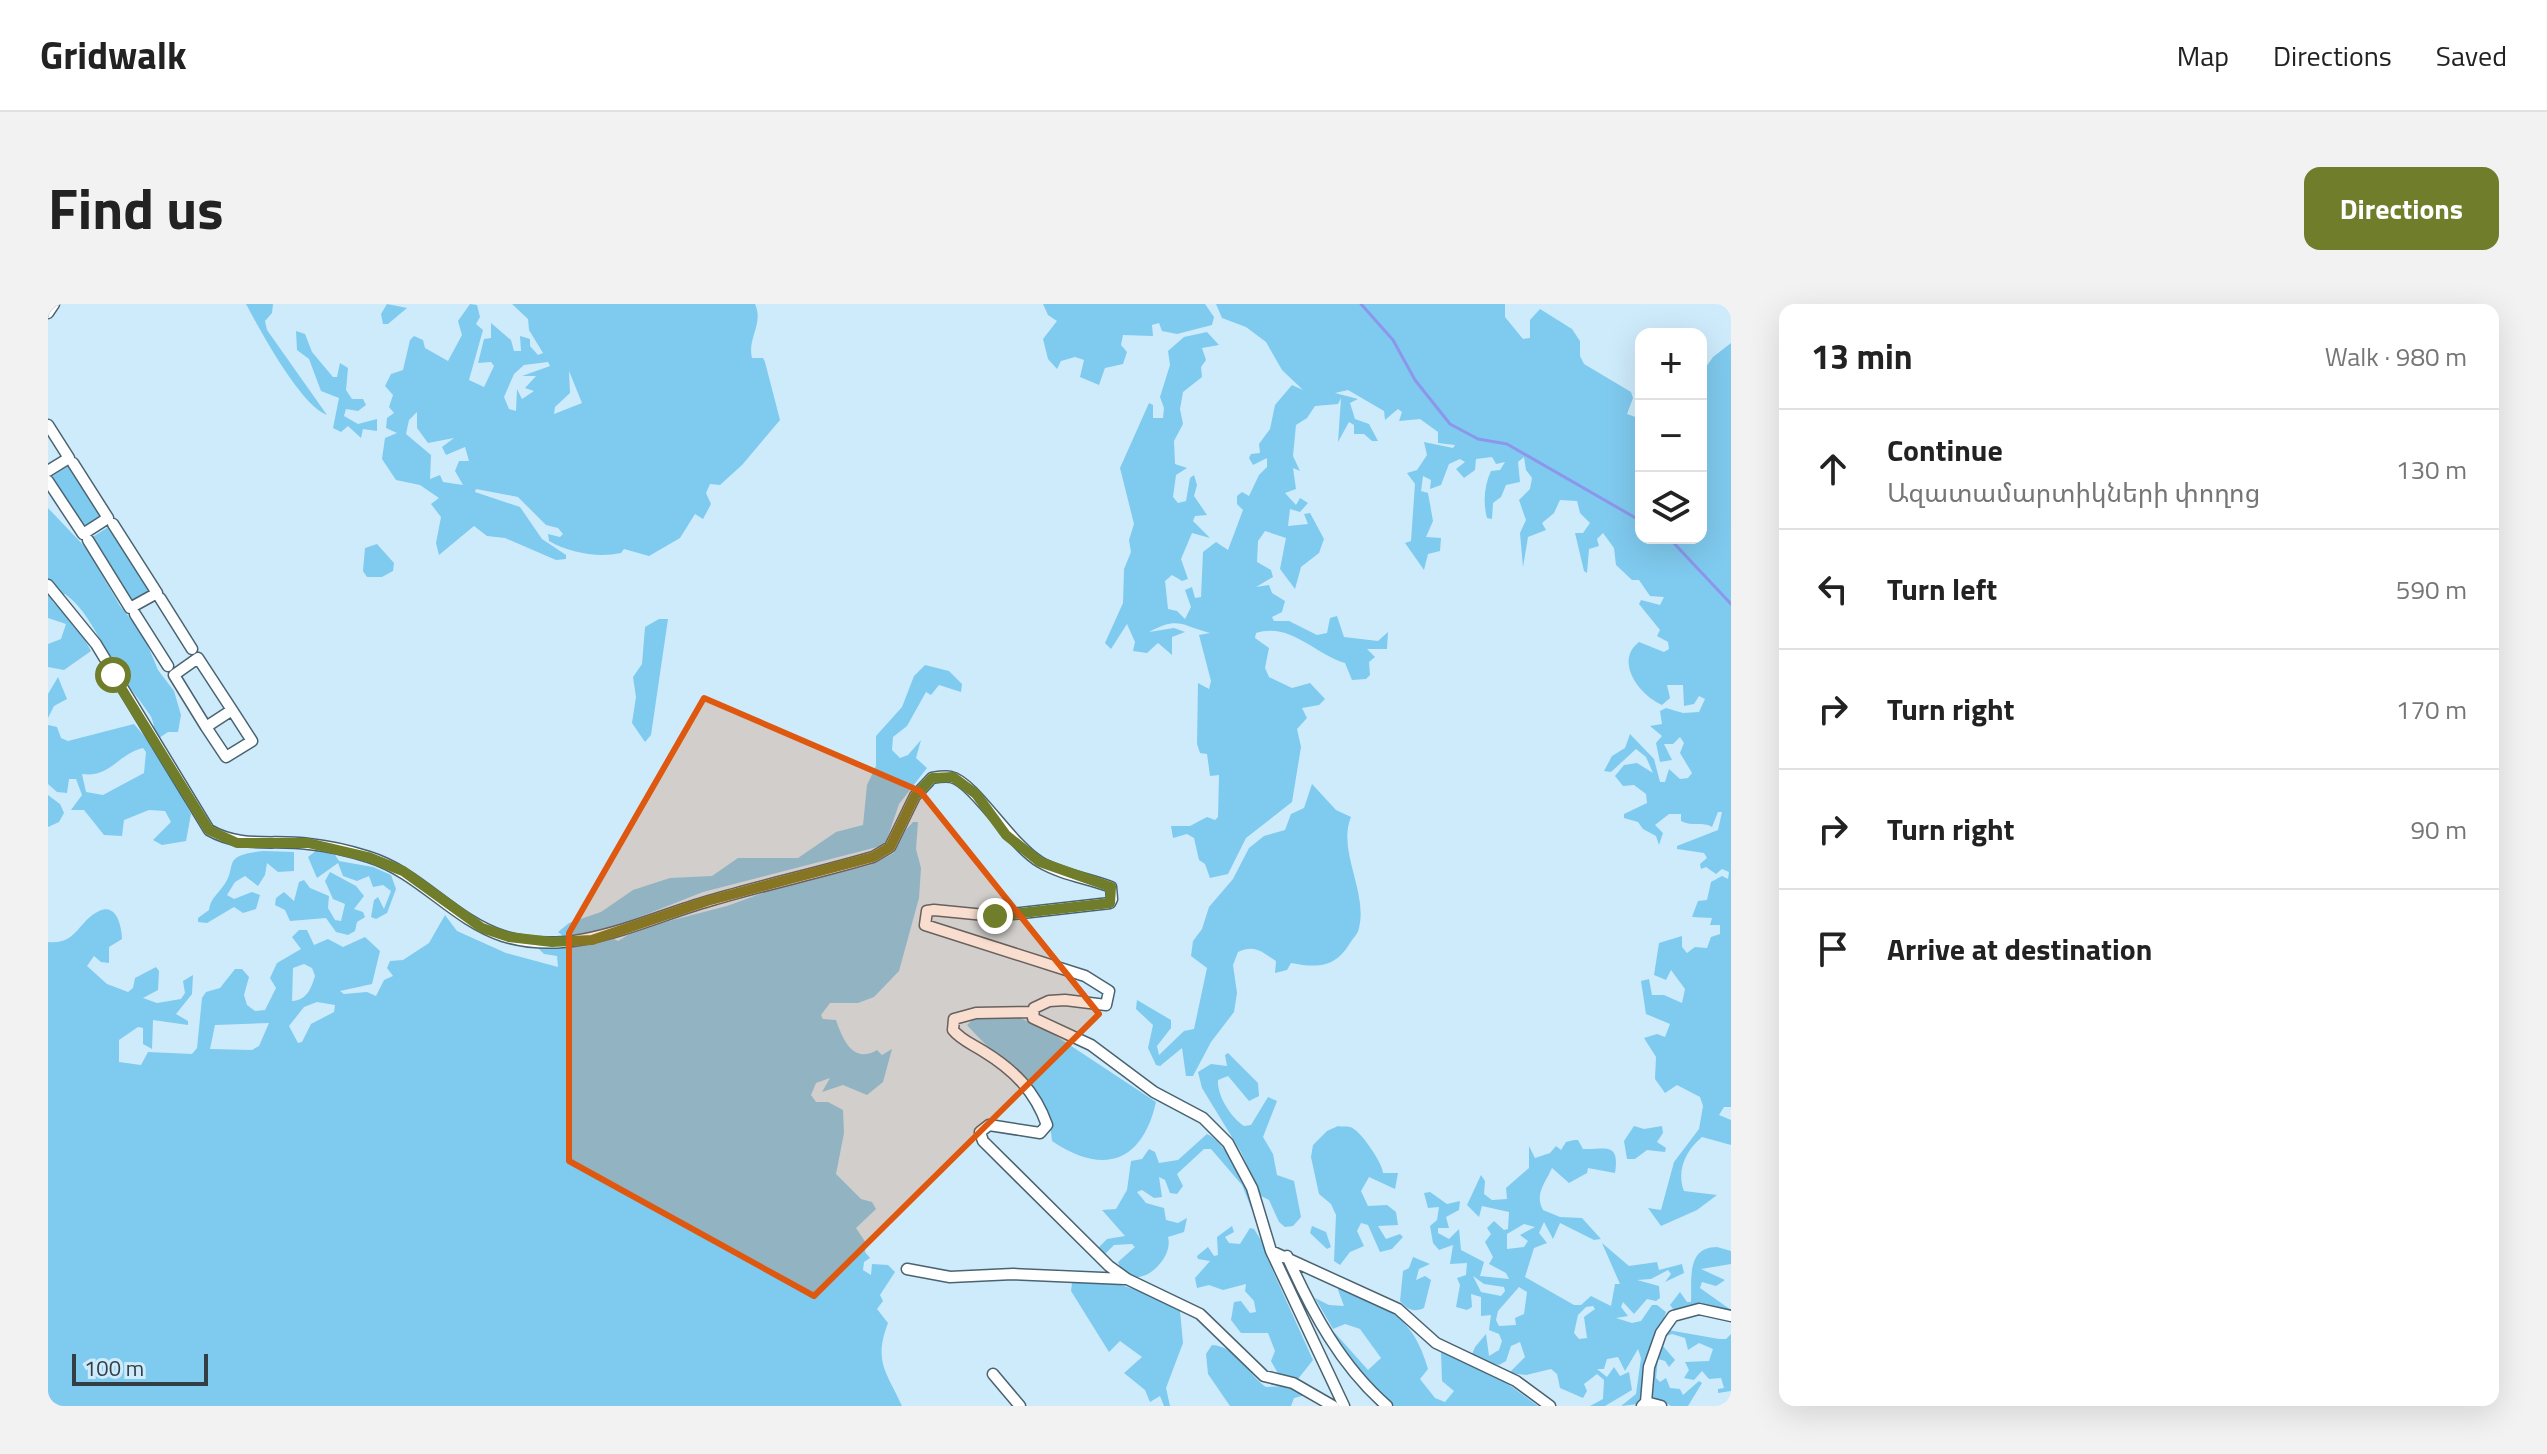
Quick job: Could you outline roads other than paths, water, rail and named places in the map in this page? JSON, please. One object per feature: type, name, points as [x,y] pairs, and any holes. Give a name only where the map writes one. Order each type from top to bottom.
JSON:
[{"type":"street","points":[[48,313],[54,304]]},
{"type":"street","points":[[48,425],[69,458],[48,471]]},
{"type":"street","points":[[48,481],[83,534],[108,518],[73,463]]},
{"type":"street","points":[[88,540],[130,608],[157,593],[113,524]]},
{"type":"street","points":[[48,585],[96,644],[209,830],[237,843],[308,843],[368,857],[403,871],[482,928],[509,937],[592,940],[707,901],[885,853],[915,796],[932,778],[953,777],[976,794],[1006,835],[1028,854],[1057,871],[1111,887],[1110,903],[1076,909],[995,916],[945,909],[927,911],[925,925],[936,931],[1085,976],[1109,991],[1106,1005],[1049,1001],[1038,1004],[1031,1012],[976,1013],[954,1019],[953,1030],[958,1036],[996,1059],[1032,1090],[1047,1125],[1040,1133],[989,1125],[980,1132],[983,1141],[1086,1246],[1127,1279],[1200,1314],[1264,1376],[1293,1383],[1333,1406]]},
{"type":"street","points":[[160,598],[192,649]]},
{"type":"street","points":[[135,614],[168,666]]},
{"type":"street","points":[[198,658],[232,710],[252,741],[226,757],[174,675],[198,658]]},
{"type":"street","points":[[206,727],[232,710]]},
{"type":"street","points":[[1031,1012],[1038,1022],[1072,1034],[1154,1092],[1203,1118],[1228,1143],[1252,1188],[1271,1251],[1344,1406]]},
{"type":"street","points":[[1271,1251],[1398,1309],[1436,1343],[1516,1381],[1550,1406]]},
{"type":"street","points":[[1287,1256],[1326,1336],[1368,1390],[1387,1406]]},
{"type":"street","points":[[907,1269],[932,1276],[1013,1274],[1127,1279]]},
{"type":"street","points":[[1661,1406],[1644,1404],[1654,1350],[1673,1316],[1699,1309],[1731,1316]]},
{"type":"street","points":[[993,1374],[1020,1406]]},
{"type":"waterway","points":[[1361,304],[1393,340],[1415,380],[1450,424],[1478,439],[1507,444],[1635,518]]},
{"type":"waterway","points":[[1675,544],[1731,604]]}]
